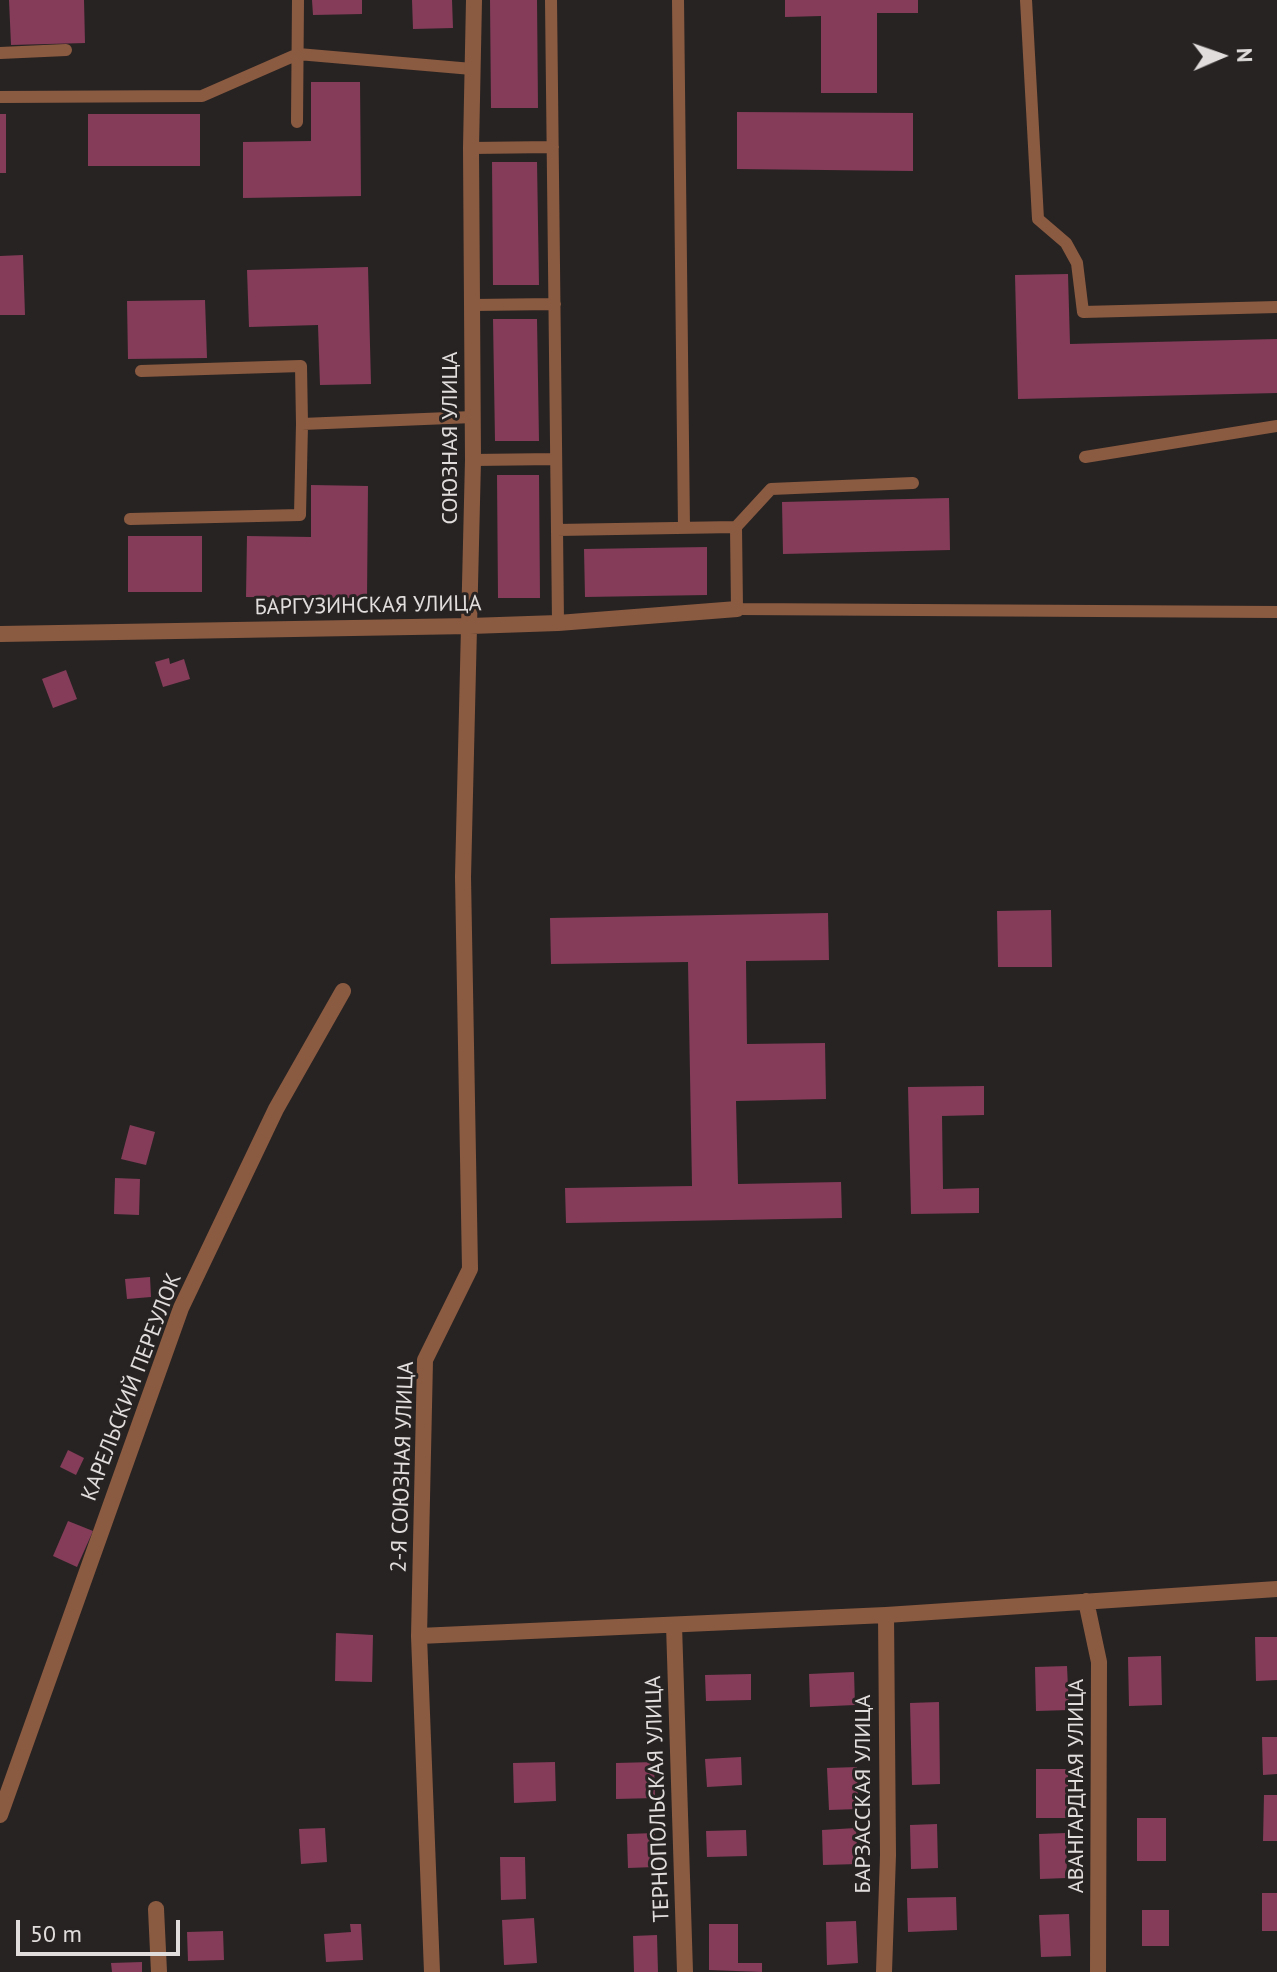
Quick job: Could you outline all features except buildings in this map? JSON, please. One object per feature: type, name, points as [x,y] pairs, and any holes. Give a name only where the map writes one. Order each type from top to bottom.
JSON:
[{"type":"street","name":"СОЮЗНАЯ УЛИЦА","points":[[463,877],[473,460],[471,148],[474,0]]},
{"type":"street","name":"БАРГУЗИНСКАЯ УЛИЦА","points":[[0,634],[470,626],[558,623],[737,609]]},
{"type":"street","name":"2-Я СОЮЗНАЯ УЛИЦА","points":[[432,1972],[419,1636],[425,1360],[470,1269],[463,877]]},
{"type":"street","name":"КАРЕЛЬСКИЙ ПЕРЕУЛОК","points":[[0,1815],[181,1308],[276,1109],[343,991]]},
{"type":"street","points":[[419,1636],[886,1615],[1277,1589]]},
{"type":"street","name":"АВАНГАРДНАЯ УЛИЦА","points":[[1086,1601],[1099,1662],[1098,1972]]},
{"type":"street","name":"БАРЗАССКАЯ УЛИЦА","points":[[884,1972],[888,1855],[886,1615]]},
{"type":"street","name":"ТЕРНОПОЛЬСКАЯ УЛИЦА","points":[[674,1625],[685,1972]]},
{"type":"street","points":[[156,1909],[159,1972]]},
{"type":"lane","points":[[297,122],[298,0]]},
{"type":"lane","points":[[551,0],[558,623]]},
{"type":"lane","points":[[678,0],[684,528]]},
{"type":"lane","points":[[1026,0],[1038,219],[1066,243],[1077,263],[1083,312],[1277,307]]},
{"type":"lane","points":[[0,53],[66,50]]},
{"type":"lane","points":[[0,97],[202,96],[298,54],[472,69]]},
{"type":"lane","points":[[471,148],[553,147]]},
{"type":"lane","points":[[473,305],[555,304]]},
{"type":"lane","points":[[130,519],[300,515],[301,366],[141,371]]},
{"type":"lane","points":[[302,424],[473,417]]},
{"type":"lane","points":[[1085,457],[1277,426]]},
{"type":"lane","points":[[473,460],[556,459]]},
{"type":"lane","points":[[913,483],[771,489],[736,527],[737,609],[1277,612]]},
{"type":"lane","points":[[557,530],[736,527]]}]
